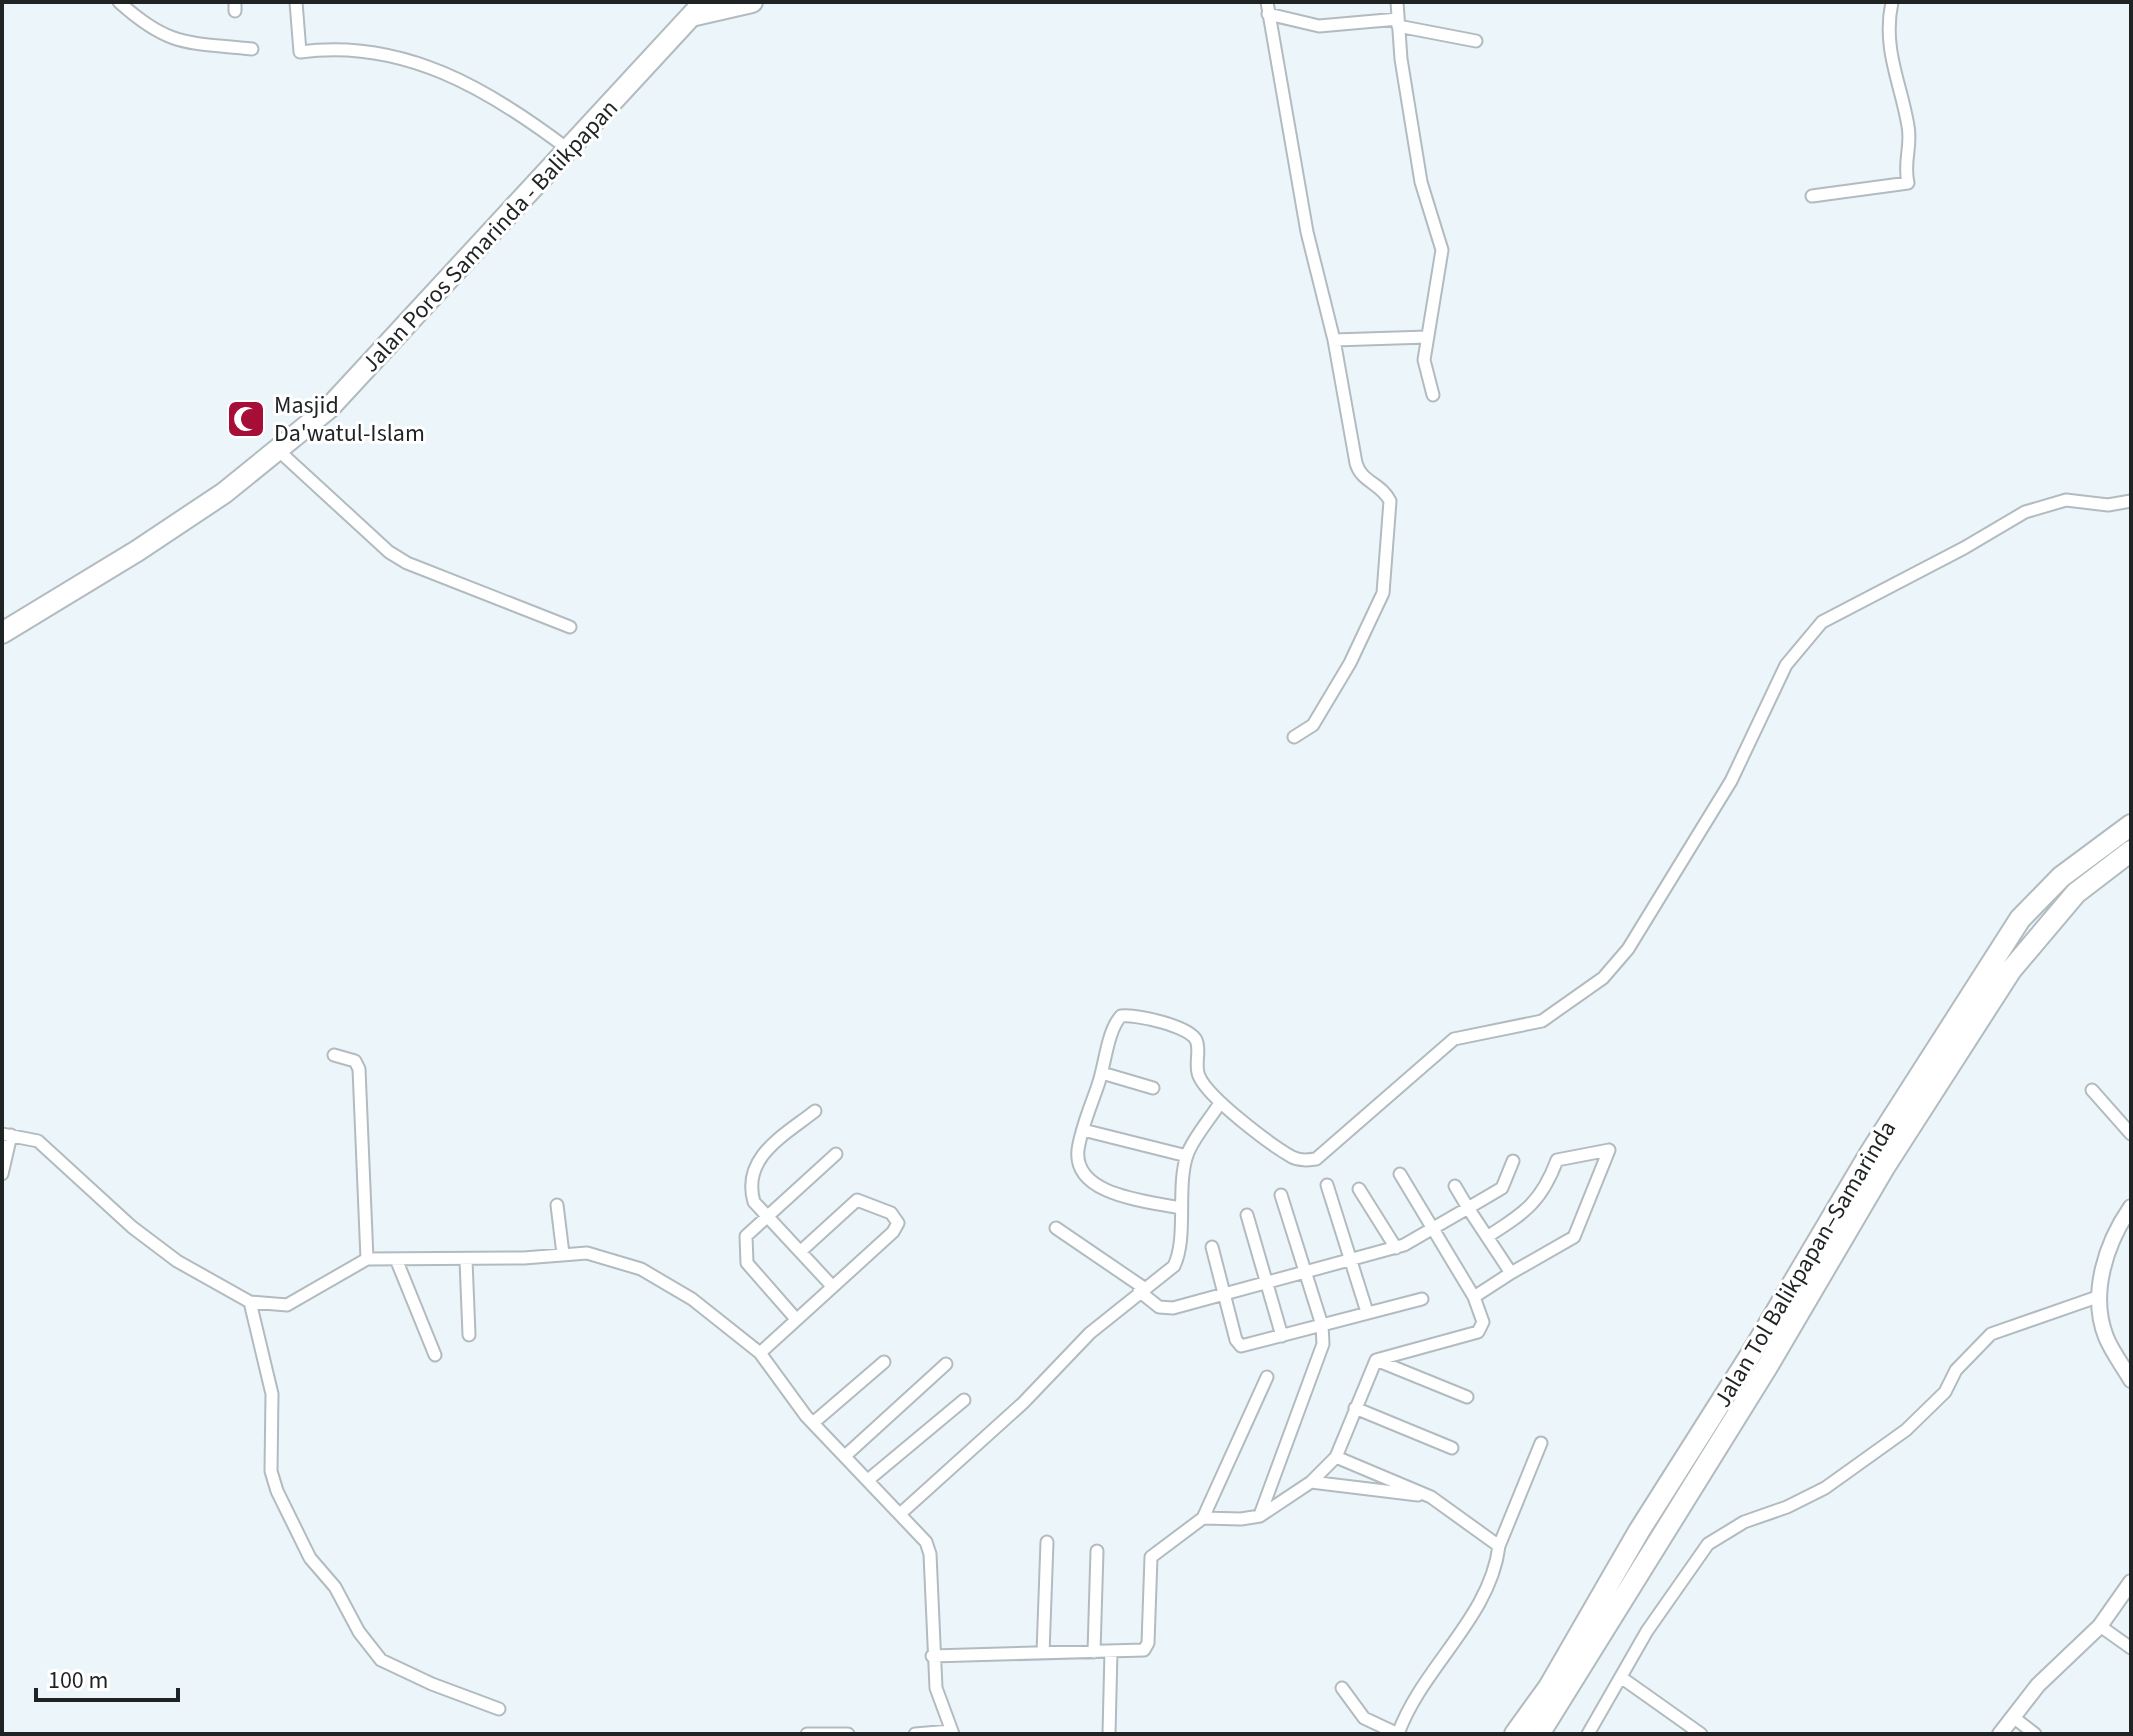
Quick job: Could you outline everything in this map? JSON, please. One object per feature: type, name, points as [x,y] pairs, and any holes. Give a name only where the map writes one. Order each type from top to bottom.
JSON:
[{"type":"highway","name":"Jalan Poros Samarinda - Balikpapan","points":[[2,633],[181,523],[279,451],[364,373],[697,9],[752,2]]},
{"type":"highway","name":"Jalan Tol Balikpapan–Samarinda","points":[[1515,1734],[1549,1687],[1869,1155],[2020,919],[2061,877],[2131,825]]},
{"type":"highway","name":"Jalan Tol Balikpapan–Samarinda","points":[[1539,1734],[1767,1367],[1885,1166],[2011,970],[2076,893],[2131,851]]},
{"type":"street","points":[[119,2],[164,37],[188,43],[252,49]]},
{"type":"street","points":[[296,2],[300,52],[346,49],[419,61],[465,82],[569,150]]},
{"type":"street","points":[[1397,2],[1421,182],[1441,241],[1442,260],[1424,360],[1433,395]]},
{"type":"street","points":[[1812,196],[1908,183],[1904,160],[1909,130],[1896,86],[1889,40],[1892,2]]},
{"type":"street","points":[[1268,8],[1319,26],[1398,23],[1476,41]]},
{"type":"street","points":[[1268,8],[1282,74],[1307,232],[1334,340],[1357,469],[1364,478],[1384,490],[1390,501],[1388,562],[1383,593],[1350,663],[1313,725],[1294,737]]},
{"type":"street","points":[[1334,340],[1427,337]]},
{"type":"street","points":[[279,451],[389,552],[407,563],[570,627]]},
{"type":"street","points":[[1180,1208],[1114,1192],[1088,1180],[1079,1160],[1083,1130],[1117,1020],[1134,1016],[1178,1028],[1194,1038],[1199,1076],[1220,1103],[1294,1158],[1316,1159],[1454,1039],[1542,1021],[1603,978],[1628,949],[1731,781],[1786,665],[1822,622],[1964,548],[2025,512],[2066,500],[2108,505],[2131,501]]},
{"type":"street","points":[[334,1055],[355,1061],[359,1069],[367,1259]]},
{"type":"street","points":[[1102,1073],[1153,1088]]},
{"type":"street","points":[[2092,1090],[2131,1134]]},
{"type":"street","points":[[900,1514],[1023,1403],[1090,1333],[1142,1289],[1168,1272],[1178,1257],[1187,1156],[1220,1103]]},
{"type":"street","points":[[815,1111],[755,1162],[751,1194],[767,1216],[832,1286]]},
{"type":"street","points":[[1083,1130],[1187,1156]]},
{"type":"street","points":[[2,1174],[6,1134],[38,1141],[132,1227],[177,1261],[250,1302],[287,1305],[367,1259],[466,1260],[563,1254],[602,1255],[652,1274],[726,1323],[760,1353],[813,1423],[926,1542],[930,1554],[932,1656],[936,1688],[952,1732],[915,1734]]},
{"type":"street","points":[[1474,1297],[1574,1237],[1609,1150],[1557,1160],[1549,1183],[1535,1203],[1487,1237]]},
{"type":"street","points":[[796,1319],[747,1263],[744,1253],[746,1236],[836,1154]]},
{"type":"street","points":[[1056,1228],[1142,1289],[1163,1309],[1396,1248],[1502,1188],[1513,1161]]},
{"type":"street","points":[[1376,1360],[1478,1332],[1483,1322],[1474,1297],[1400,1174]]},
{"type":"street","points":[[1327,1185],[1367,1312]]},
{"type":"street","points":[[1455,1186],[1511,1273]]},
{"type":"street","points":[[1359,1189],[1396,1248]]},
{"type":"street","points":[[1260,1516],[1322,1351],[1322,1325],[1281,1195]]},
{"type":"street","points":[[760,1353],[893,1232],[897,1228],[896,1218],[879,1206],[857,1200],[801,1251]]},
{"type":"street","points":[[557,1205],[563,1254]]},
{"type":"street","points":[[2129,1373],[2105,1334],[2100,1296],[2114,1232],[2131,1207]]},
{"type":"street","points":[[1247,1215],[1264,1283],[1282,1336]]},
{"type":"street","points":[[1212,1247],[1237,1344],[1247,1346],[1422,1299]]},
{"type":"street","points":[[396,1259],[435,1355]]},
{"type":"street","points":[[466,1260],[469,1335]]},
{"type":"street","points":[[1588,1734],[1647,1631],[1708,1544],[1744,1522],[1787,1507],[1825,1488],[1906,1430],[1945,1392],[1956,1370],[1978,1343],[1991,1334],[2100,1296]]},
{"type":"street","points":[[250,1302],[272,1394],[271,1471],[310,1558],[335,1587],[359,1632],[381,1660],[432,1684],[499,1709]]},
{"type":"street","points":[[1376,1360],[1467,1397]]},
{"type":"street","points":[[1203,1518],[1260,1516],[1311,1482],[1336,1457],[1376,1360]]},
{"type":"street","points":[[813,1423],[884,1362]]},
{"type":"street","points":[[845,1456],[946,1364]]},
{"type":"street","points":[[932,1656],[1140,1651],[1146,1647],[1149,1561],[1203,1518],[1267,1377]]},
{"type":"street","points":[[868,1480],[964,1400]]},
{"type":"street","points":[[1355,1408],[1452,1448]]},
{"type":"street","points":[[1342,1688],[1364,1718],[1398,1734],[1406,1711],[1477,1606],[1541,1443]]},
{"type":"street","points":[[1336,1457],[1431,1497],[1499,1546]]},
{"type":"street","points":[[1311,1482],[1431,1497]]},
{"type":"street","points":[[1043,1653],[1047,1542]]},
{"type":"street","points":[[1094,1652],[1097,1551]]},
{"type":"street","points":[[2000,1734],[2038,1685],[2100,1626],[2131,1582]]},
{"type":"street","points":[[2100,1626],[2131,1648]]},
{"type":"street","points":[[1109,1734],[1111,1651]]},
{"type":"street","points":[[1622,1678],[1701,1734]]},
{"type":"street","points":[[2013,1717],[2032,1733]]},
{"type":"street","points":[[807,1734],[848,1734]]},
{"type":"place","name":"Masjid Da'watul-Islam","points":[[246,419]]}]
